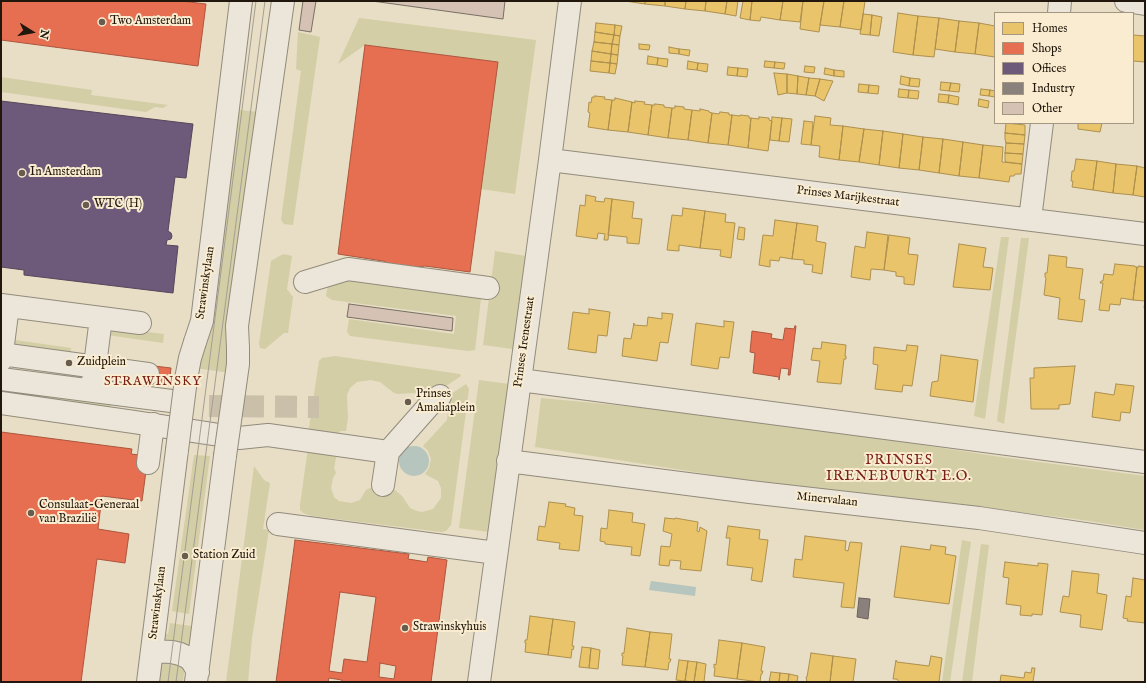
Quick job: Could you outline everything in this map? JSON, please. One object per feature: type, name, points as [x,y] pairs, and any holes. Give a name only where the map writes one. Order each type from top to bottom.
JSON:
[{"type":"street","name":"Strawinskylaan","points":[[148,682],[186,379],[190,358],[202,321],[241,1]]},
{"type":"street","points":[[197,677],[238,364],[237,326],[283,1]]},
{"type":"street","name":"Prinses Irenestraat","points":[[478,682],[550,160],[570,1]]},
{"type":"street","points":[[1058,12],[1060,1]]},
{"type":"street","points":[[1126,1],[1145,4]]},
{"type":"street","points":[[1030,219],[1042,124]]},
{"type":"street","name":"Prinses Marijkestraat","points":[[550,160],[1145,234]]},
{"type":"street","points":[[305,282],[348,269],[488,288]]},
{"type":"street","points":[[140,323],[5,306],[1,356],[145,374],[138,396],[144,423],[148,463]]},
{"type":"street","points":[[92,390],[101,318]]},
{"type":"street","points":[[1,379],[179,402]]},
{"type":"street","points":[[520,380],[1145,462]]},
{"type":"street","points":[[383,485],[388,452],[434,400],[440,396]]},
{"type":"street","points":[[1,403],[174,427],[239,438],[268,435],[388,452]]},
{"type":"street","name":"Minervalaan","points":[[508,461],[750,492],[979,518],[1145,543]]},
{"type":"street","points":[[278,524],[496,553]]},
{"type":"street","points":[[152,652],[172,652],[189,658],[197,677]]},
{"type":"shaded area","points":[[359,18],[536,40],[515,194],[481,189],[497,62],[365,45],[338,64]]},
{"type":"shaded area","points":[[298,32],[320,37],[293,225],[284,224],[281,220],[301,71],[296,69]]},
{"type":"shaded area","points":[[1,77],[92,90],[91,95],[168,105],[163,108],[155,107],[146,112],[1,92]]},
{"type":"shaded area","points":[[240,110],[259,112],[231,373],[195,368],[236,115]]},
{"type":"shaded area","points":[[1001,237],[1009,237],[985,419],[974,416]]},
{"type":"shaded area","points":[[1021,238],[1029,238],[1004,424],[997,421]]},
{"type":"shaded area","points":[[495,251],[526,256],[513,349],[483,345]]},
{"type":"shaded area","points":[[283,254],[292,256],[287,289],[293,297],[288,333],[284,333],[265,349],[260,348],[259,344],[271,261]]},
{"type":"shaded area","points":[[334,277],[477,295],[481,299],[475,350],[468,351],[350,336],[347,332],[349,319],[454,334],[456,316],[332,300],[326,296],[329,280]]},
{"type":"shaded area","points":[[108,327],[164,334],[163,343],[107,335]]},
{"type":"shaded area","points":[[15,340],[71,348],[70,356],[14,348]]},
{"type":"shaded area","points":[[335,356],[460,374],[461,376],[431,396],[413,393],[394,393],[380,382],[371,380],[357,382],[350,388],[347,395],[348,418],[346,431],[341,431],[336,435],[308,434],[319,361],[322,358]]},
{"type":"shaded area","points":[[479,380],[509,384],[489,532],[459,528]]},
{"type":"shaded area","points":[[466,384],[469,389],[451,525],[446,531],[441,532],[312,516],[303,513],[300,510],[308,448],[337,453],[334,468],[336,473],[333,478],[331,488],[334,497],[339,501],[351,503],[360,500],[366,490],[379,484],[395,490],[402,496],[410,508],[422,512],[433,509],[441,498],[441,488],[438,481],[425,474],[429,468],[431,459],[428,451],[423,446],[447,420],[448,411],[442,400]]},
{"type":"shaded area","points":[[33,392],[111,403],[110,411],[32,400]]},
{"type":"shaded area","points":[[541,398],[741,417],[1001,457],[1145,476],[1145,530],[1076,519],[733,478],[535,447]]},
{"type":"shaded area","points":[[414,446],[424,451],[429,461],[424,471],[414,476],[404,471],[399,461],[404,451]]},
{"type":"shaded area","points":[[194,455],[210,456],[189,614],[172,611]]},
{"type":"shaded area","points":[[254,466],[264,480],[270,483],[263,529],[269,530],[252,638],[248,682],[226,682]]},
{"type":"shaded area","points":[[962,540],[971,542],[950,682],[942,682]]},
{"type":"shaded area","points":[[981,544],[989,545],[972,682],[962,682]]},
{"type":"shaded area","points":[[651,581],[696,587],[695,596],[649,590]]},
{"type":"shaded area","points":[[170,623],[199,627],[191,650],[162,639],[158,633],[168,634]]},
{"type":"shaded area","points":[[165,656],[185,664],[183,682],[153,682],[155,671]]},
{"type":"building: Homes","points":[[625,1],[645,1],[645,4]]},
{"type":"building: Homes","points":[[645,1],[665,1],[665,6],[645,4]]},
{"type":"building: Homes","points":[[665,1],[686,1],[685,9],[665,6]]},
{"type":"building: Homes","points":[[686,1],[706,1],[705,11],[685,9]]},
{"type":"building: Homes","points":[[706,1],[727,1],[725,14],[705,11]]},
{"type":"building: Homes","points":[[727,1],[738,1],[736,16],[725,14]]},
{"type":"building: Homes","points":[[743,1],[752,1],[750,20],[740,18]]},
{"type":"building: Homes","points":[[752,1],[783,1],[780,20],[761,17],[760,21],[750,20]]},
{"type":"building: Homes","points":[[783,1],[803,1],[800,22],[780,20]]},
{"type":"building: Homes","points":[[803,1],[824,1],[819,32],[800,29]]},
{"type":"building: Homes","points":[[824,1],[844,1],[840,27],[820,25]]},
{"type":"building: Homes","points":[[844,1],[865,1],[861,30],[840,27]]},
{"type":"building: Homes","points":[[898,13],[918,16],[913,55],[893,52]]},
{"type":"building: Homes","points":[[863,14],[872,15],[870,35],[860,34]]},
{"type":"building: Homes","points":[[872,15],[882,17],[879,36],[870,35]]},
{"type":"building: Homes","points":[[918,16],[939,18],[934,57],[913,55]]},
{"type":"building: Homes","points":[[939,18],[959,21],[955,52],[935,49]]},
{"type":"building: Homes","points":[[959,21],[979,23],[975,54],[955,52]]},
{"type":"building: Homes","points":[[596,23],[615,25],[614,35],[595,32]]},
{"type":"building: Homes","points":[[979,23],[994,26],[994,57],[975,54]]},
{"type":"building: Homes","points":[[615,25],[622,26],[620,36],[614,35]]},
{"type":"building: Homes","points":[[595,32],[614,35],[612,44],[594,42]]},
{"type":"building: Homes","points":[[614,35],[620,36],[619,45],[612,44]]},
{"type":"building: Homes","points":[[1134,35],[1145,36],[1145,62],[1134,61]]},
{"type":"building: Homes","points":[[594,42],[612,44],[611,54],[592,51]]},
{"type":"building: Homes","points":[[612,44],[619,45],[618,55],[611,54]]},
{"type":"building: Homes","points":[[639,44],[650,45],[649,50],[639,49]]},
{"type":"building: Homes","points":[[669,47],[679,49],[679,54],[669,53]]},
{"type":"building: Homes","points":[[679,49],[690,50],[689,56],[679,54]]},
{"type":"building: Homes","points":[[592,51],[611,54],[610,63],[591,61]]},
{"type":"building: Homes","points":[[611,54],[618,55],[617,64],[610,63]]},
{"type":"building: Homes","points":[[648,56],[658,58],[657,65],[647,64]]},
{"type":"building: Homes","points":[[658,58],[668,59],[667,67],[657,65]]},
{"type":"building: Homes","points":[[591,61],[610,63],[609,73],[590,71]]},
{"type":"building: Homes","points":[[688,61],[698,63],[697,70],[687,69]]},
{"type":"building: Homes","points":[[765,61],[775,62],[774,68],[764,67]]},
{"type":"building: Homes","points":[[775,62],[785,63],[784,69],[774,68]]},
{"type":"building: Homes","points":[[610,63],[617,64],[615,74],[609,73]]},
{"type":"building: Homes","points":[[698,63],[708,64],[707,72],[697,70]]},
{"type":"building: Homes","points":[[805,66],[815,67],[814,73],[804,72]]},
{"type":"building: Homes","points":[[728,67],[738,68],[737,76],[727,75]]},
{"type":"building: Homes","points":[[738,68],[748,69],[747,77],[737,76]]},
{"type":"building: Homes","points":[[825,68],[834,70],[834,76],[824,74]]},
{"type":"building: Homes","points":[[834,70],[844,71],[844,77],[834,76]]},
{"type":"building: Homes","points":[[774,73],[787,74],[787,93],[778,95]]},
{"type":"building: Homes","points":[[787,74],[798,76],[797,94],[787,93]]},
{"type":"building: Homes","points":[[798,76],[809,78],[806,95],[797,94]]},
{"type":"building: Homes","points":[[901,76],[910,78],[909,86],[900,84]]},
{"type":"building: Homes","points":[[809,78],[820,79],[815,96],[806,95]]},
{"type":"building: Homes","points":[[910,78],[920,79],[919,87],[909,86]]},
{"type":"building: Homes","points":[[820,79],[833,81],[824,101],[815,96]]},
{"type":"building: Homes","points":[[941,82],[951,83],[949,91],[940,90]]},
{"type":"building: Homes","points":[[951,83],[960,84],[959,92],[949,91]]},
{"type":"building: Homes","points":[[859,84],[869,85],[868,93],[858,92]]},
{"type":"building: Homes","points":[[869,85],[879,86],[878,94],[868,93]]},
{"type":"building: Homes","points":[[899,89],[909,90],[908,98],[898,97]]},
{"type":"building: Homes","points":[[981,89],[990,90],[989,96],[980,95]]},
{"type":"building: Homes","points":[[909,90],[919,91],[918,99],[908,98]]},
{"type":"building: Homes","points":[[990,90],[994,91],[994,97],[989,96]]},
{"type":"building: Homes","points":[[939,94],[949,95],[948,103],[938,102]]},
{"type":"building: Homes","points":[[949,95],[959,97],[958,105],[948,103]]},
{"type":"building: Homes","points":[[592,97],[605,97],[604,99],[612,100],[608,130],[588,127],[590,113],[588,112],[589,102],[591,103]]},
{"type":"building: Homes","points":[[615,98],[632,102],[628,132],[608,130],[612,100],[615,100]]},
{"type":"building: Homes","points":[[979,99],[989,101],[988,108],[978,106]]},
{"type":"building: Homes","points":[[635,101],[645,102],[644,104],[652,105],[648,135],[628,132],[632,102],[635,103]]},
{"type":"building: Homes","points":[[655,104],[672,108],[668,138],[648,135],[652,105]]},
{"type":"building: Homes","points":[[675,106],[692,110],[688,140],[668,138],[672,108],[675,108]]},
{"type":"building: Homes","points":[[700,109],[712,113],[708,143],[688,140],[692,110],[700,111]]},
{"type":"building: Homes","points":[[720,112],[729,113],[729,115],[732,115],[728,145],[708,143],[712,113],[719,114]]},
{"type":"building: Homes","points":[[732,115],[749,116],[749,118],[751,118],[748,148],[728,145]]},
{"type":"building: Homes","points":[[815,116],[831,118],[830,125],[843,126],[839,160],[819,157],[820,146],[811,145]]},
{"type":"building: Homes","points":[[759,117],[769,118],[769,120],[772,121],[768,151],[748,148],[751,118],[759,119]]},
{"type":"building: Homes","points":[[772,117],[782,118],[779,141],[770,140]]},
{"type":"building: Homes","points":[[782,118],[792,119],[789,142],[779,141]]},
{"type":"building: Homes","points":[[804,121],[813,122],[811,145],[801,144]]},
{"type":"building: Homes","points":[[1006,124],[1025,125],[1025,135],[1005,133]]},
{"type":"building: Homes","points":[[1078,124],[1102,124],[1100,132],[1078,129]]},
{"type":"building: Homes","points":[[843,126],[864,129],[859,162],[839,160]]},
{"type":"building: Homes","points":[[864,129],[883,131],[879,165],[859,162]]},
{"type":"building: Homes","points":[[883,131],[903,134],[899,168],[879,165]]},
{"type":"building: Homes","points":[[1005,133],[1025,135],[1024,144],[1006,143]]},
{"type":"building: Homes","points":[[903,134],[923,137],[919,170],[899,168]]},
{"type":"building: Homes","points":[[923,137],[943,139],[939,173],[919,170]]},
{"type":"building: Homes","points":[[943,139],[963,142],[959,176],[939,173]]},
{"type":"building: Homes","points":[[963,142],[983,145],[979,178],[959,176]]},
{"type":"building: Homes","points":[[1006,143],[1024,144],[1023,154],[1005,153]]},
{"type":"building: Homes","points":[[983,145],[1003,147],[1002,162],[1022,164],[1021,174],[1010,176],[1009,182],[979,178]]},
{"type":"building: Homes","points":[[1005,153],[1023,154],[1022,164],[1006,162]]},
{"type":"building: Homes","points":[[1076,159],[1097,161],[1093,190],[1072,187],[1072,171],[1074,171]]},
{"type":"building: Homes","points":[[1097,161],[1116,164],[1113,193],[1093,190]]},
{"type":"building: Homes","points":[[1116,164],[1137,166],[1133,195],[1113,193]]},
{"type":"building: Homes","points":[[1137,166],[1145,168],[1145,197],[1133,195]]},
{"type":"building: Homes","points":[[586,195],[596,197],[595,201],[604,202],[605,198],[612,199],[608,240],[604,240],[605,234],[598,233],[597,239],[576,236],[580,205],[585,206]]},
{"type":"building: Homes","points":[[612,199],[634,202],[632,218],[642,219],[639,244],[627,243],[627,237],[608,235]]},
{"type":"building: Homes","points":[[683,208],[705,211],[700,248],[679,245],[679,251],[667,250],[672,215],[682,216]]},
{"type":"building: Homes","points":[[705,211],[726,214],[725,222],[735,223],[731,258],[720,256],[721,250],[700,248]]},
{"type":"building: Homes","points":[[775,220],[797,223],[792,259],[780,257],[779,261],[770,260],[770,267],[759,265],[763,235],[773,236]]},
{"type":"building: Homes","points":[[797,223],[818,226],[816,241],[826,243],[822,274],[812,272],[813,265],[804,264],[804,260],[792,259]]},
{"type":"building: Homes","points":[[739,227],[745,228],[744,240],[737,239]]},
{"type":"building: Homes","points":[[867,232],[888,235],[884,270],[871,269],[870,280],[851,277],[855,246],[865,248]]},
{"type":"building: Homes","points":[[889,235],[910,238],[908,254],[918,255],[914,285],[904,284],[904,277],[896,276],[896,272],[884,270]]},
{"type":"building: Homes","points":[[959,244],[986,248],[983,267],[993,268],[990,290],[953,287]]},
{"type":"building: Homes","points":[[1049,255],[1067,257],[1066,267],[1083,269],[1079,299],[1085,300],[1082,322],[1058,319],[1060,298],[1044,295],[1046,278],[1045,273],[1047,273]]},
{"type":"building: Homes","points":[[1115,264],[1137,267],[1133,300],[1121,298],[1120,305],[1110,304],[1109,311],[1099,310],[1103,283],[1100,283],[1103,281],[1104,274],[1113,275]]},
{"type":"building: Homes","points":[[1137,267],[1145,267],[1145,301],[1133,300]]},
{"type":"building: Homes","points":[[589,309],[610,312],[607,336],[598,335],[596,353],[568,349],[573,312],[589,314]]},
{"type":"building: Homes","points":[[662,313],[673,314],[668,343],[660,342],[657,361],[622,356],[624,338],[631,339],[634,323],[634,325],[647,326],[648,317],[662,319]]},
{"type":"building: Homes","points":[[724,321],[734,322],[729,358],[720,357],[718,369],[691,365],[696,323],[724,327]]},
{"type":"building: Homes","points":[[822,342],[846,345],[846,359],[844,359],[841,384],[817,382],[820,361],[811,360],[813,348],[821,349]]},
{"type":"building: Homes","points":[[907,345],[918,346],[912,386],[903,385],[902,392],[875,389],[878,365],[873,364],[874,347],[906,351]]},
{"type":"building: Homes","points":[[941,355],[978,360],[973,402],[930,396],[932,382],[938,381]]},
{"type":"building: Homes","points":[[1075,366],[1070,404],[1059,405],[1059,409],[1031,409],[1030,378],[1034,378],[1034,368]]},
{"type":"building: Homes","points":[[1116,384],[1134,386],[1130,413],[1121,412],[1120,421],[1092,417],[1095,392],[1114,395]]},
{"type":"building: Homes","points":[[549,502],[566,504],[565,506],[575,508],[574,515],[583,516],[579,551],[559,549],[560,543],[537,540],[539,526],[545,527]]},
{"type":"building: Homes","points":[[609,510],[633,513],[632,522],[645,524],[640,556],[631,555],[632,547],[605,544],[605,542],[600,541],[601,528],[607,529]]},
{"type":"building: Homes","points":[[665,518],[675,518],[698,522],[697,531],[699,532],[700,527],[707,531],[701,571],[680,569],[681,561],[670,560],[669,566],[659,565],[661,546],[670,547],[672,534],[663,531]]},
{"type":"building: Homes","points":[[728,526],[760,530],[759,539],[768,540],[762,582],[751,580],[753,568],[727,565],[730,538],[726,538]]},
{"type":"building: Homes","points":[[805,536],[846,541],[845,550],[848,551],[850,542],[862,543],[854,608],[841,607],[844,583],[793,577],[795,559],[802,560]]},
{"type":"building: Homes","points":[[931,545],[946,547],[945,554],[956,556],[949,604],[894,597],[901,546],[930,550]]},
{"type":"building: Homes","points":[[1005,562],[1038,566],[1038,563],[1048,564],[1042,615],[1020,615],[1021,606],[1006,604],[1009,578],[1003,577]]},
{"type":"building: Homes","points":[[1072,571],[1099,574],[1097,593],[1107,595],[1102,630],[1080,627],[1081,615],[1060,612],[1063,596],[1069,597]]},
{"type":"building: Homes","points":[[1133,578],[1145,580],[1145,623],[1127,621],[1128,619],[1123,618],[1126,596],[1131,597]]},
{"type":"building: Homes","points":[[530,616],[553,619],[548,655],[525,652],[525,640],[527,640]]},
{"type":"building: Homes","points":[[553,619],[575,622],[572,646],[574,646],[573,650],[572,649],[571,658],[548,655]]},
{"type":"building: Homes","points":[[627,628],[650,632],[645,667],[622,665],[622,653],[624,653]]},
{"type":"building: Homes","points":[[650,632],[672,634],[669,659],[671,659],[668,670],[645,667]]},
{"type":"building: Homes","points":[[719,640],[742,643],[737,679],[714,676],[714,664],[716,665]]},
{"type":"building: Homes","points":[[742,643],[765,647],[761,671],[763,671],[760,682],[737,679]]},
{"type":"building: Homes","points":[[582,647],[591,648],[589,668],[579,667]]},
{"type":"building: Homes","points":[[591,648],[600,650],[598,669],[589,668]]},
{"type":"building: Homes","points":[[811,653],[833,656],[830,682],[807,682],[806,677]]},
{"type":"building: Homes","points":[[833,656],[856,659],[853,682],[830,682]]},
{"type":"building: Homes","points":[[931,656],[942,658],[939,682],[899,682],[897,679],[893,679],[896,660],[897,662],[929,666]]},
{"type":"building: Homes","points":[[679,660],[688,661],[685,681],[676,680]]},
{"type":"building: Homes","points":[[688,661],[697,662],[694,682],[685,681]]},
{"type":"building: Homes","points":[[697,662],[706,664],[704,682],[694,682]]},
{"type":"building: Homes","points":[[1032,668],[1035,668],[1033,682],[1000,682],[1001,675],[1024,678],[1025,672],[1031,673]]},
{"type":"building: Homes","points":[[771,672],[780,673],[779,682],[769,682]]},
{"type":"building: Homes","points":[[780,673],[789,674],[788,682],[779,682]]},
{"type":"building: Homes","points":[[789,674],[798,676],[797,682],[788,682]]},
{"type":"building: Shops","name":"Two Amsterdam","points":[[1,1],[181,1],[206,4],[198,66],[1,40]]},
{"type":"building: Shops","points":[[365,45],[498,62],[470,272],[425,266],[417,267],[390,264],[383,261],[338,254]]},
{"type":"building: Shops","points":[[795,326],[790,375],[788,375],[789,369],[781,368],[779,380],[779,377],[753,373],[755,353],[750,352],[752,331],[772,334],[771,338],[783,340],[785,328],[794,329]]},
{"type":"building: Shops","points":[[146,365],[171,368],[169,385],[145,382]]},
{"type":"building: Shops","points":[[1,432],[132,449],[131,454],[148,456],[142,501],[102,496],[98,529],[129,534],[125,563],[97,559],[81,682],[1,682]]},
{"type":"building: Shops","name":"Strawinskyhuis","points":[[295,540],[409,554],[408,559],[427,562],[428,557],[447,560],[431,682],[341,682],[342,680],[329,678],[328,682],[276,682]],"holes":[[[340,592],[376,597],[367,662],[344,659],[342,673],[329,671]],[[380,663],[396,666],[394,679],[379,677]]]},
{"type":"building: Offices","name":"WTC (H)","points":[[1,101],[193,124],[186,178],[175,177],[168,231],[172,236],[171,239],[167,240],[166,245],[178,246],[173,293],[24,275],[24,270],[1,267]]},
{"type":"building: Industry","points":[[859,598],[870,599],[868,619],[857,617]]},
{"type":"building: Other","points":[[303,1],[316,1],[311,32],[299,30]]},
{"type":"building: Other","points":[[372,1],[505,1],[503,19]]},
{"type":"building: Other","points":[[349,304],[453,318],[452,331],[347,317]]},
{"type":"tunnel","points":[[209,406],[319,407]]},
{"type":"tram line","points":[[168,682],[256,1]]},
{"type":"tram line","points":[[176,682],[265,1]]},
{"type":"place","name":"Two Amsterdam","points":[[102,22]]},
{"type":"place","name":"In Amsterdam","points":[[22,173]]},
{"type":"place","name":"WTC (H)","points":[[86,205]]},
{"type":"place","name":"Zuidplein","points":[[69,363]]},
{"type":"place","name":"Prinses Amaliaplein","points":[[408,402]]},
{"type":"place","name":"Consulaat-Generaal van Brazilië","points":[[31,513]]},
{"type":"place","name":"Station Zuid","points":[[185,556]]},
{"type":"place","name":"Strawinskyhuis","points":[[405,628]]},
{"type":"district","name":"STRAWINSKY","points":[[153,382]]},
{"type":"district","name":"PRINSES IRENEBUURT E.O.","points":[[899,470]]}]
